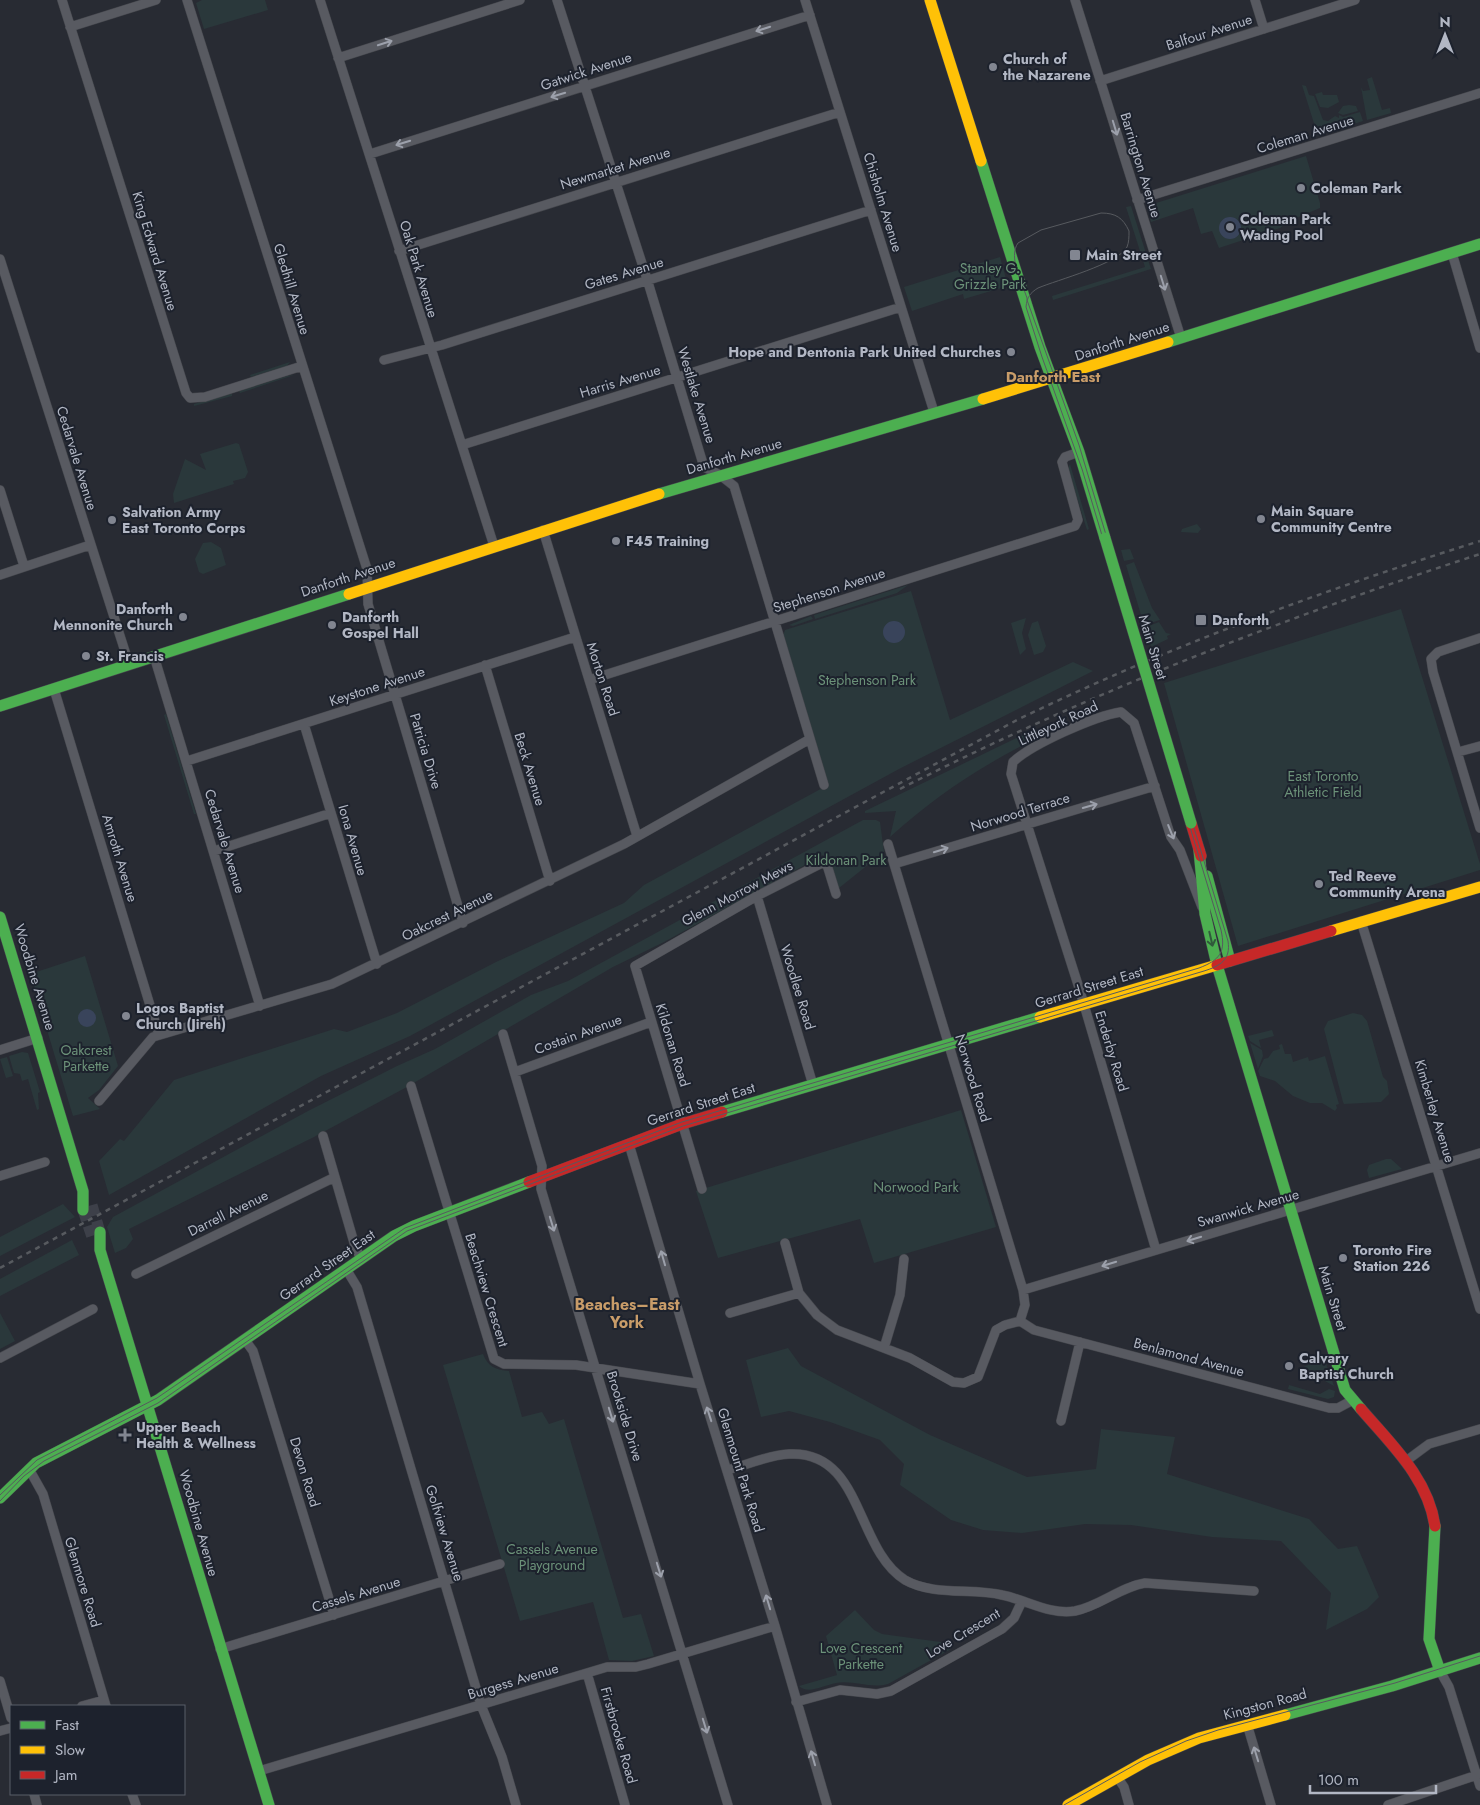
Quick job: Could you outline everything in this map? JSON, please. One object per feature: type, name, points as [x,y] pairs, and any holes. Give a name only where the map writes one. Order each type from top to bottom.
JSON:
[{"type":"main road","name":"Main Street","points":[[930,0],[1052,379],[1079,452],[1191,823],[1230,961]]},
{"type":"main road","name":"Danforth Avenue","points":[[0,706],[543,530],[720,475],[1052,379],[1480,244]]},
{"type":"main road","name":"Main Street","points":[[1199,850],[1205,914],[1217,965],[1345,1390],[1406,1461],[1423,1486],[1436,1524],[1429,1638],[1433,1656],[1440,1671]]},
{"type":"main road","name":"Gerrard Street East","points":[[0,1498],[29,1469],[49,1455],[149,1406],[405,1230],[682,1124],[1480,887]]},
{"type":"main road","name":"Woodbine Avenue","points":[[0,917],[38,1038],[87,1208]]},
{"type":"main road","name":"Woodbine Avenue","points":[[96,1234],[149,1406],[220,1649],[269,1805]]},
{"type":"main road","name":"Kingston Road","points":[[1068,1805],[1169,1750],[1199,1738],[1364,1694],[1480,1658]]},
{"type":"street","name":"King Edward Avenue","points":[[62,0],[186,393],[190,398],[205,397],[302,366]]},
{"type":"street","points":[[70,27],[156,0]]},
{"type":"street","name":"Gledhill Avenue","points":[[186,0],[367,569],[367,587]]},
{"type":"street","name":"Oak Park Avenue","points":[[320,0],[370,154],[429,347],[494,546]]},
{"type":"street","points":[[338,58],[520,0]]},
{"type":"street","name":"Westlake Avenue","points":[[557,0],[678,378],[704,467],[720,475],[734,486],[824,785]]},
{"type":"street","name":"Chisholm Avenue","points":[[805,0],[934,412]]},
{"type":"street","name":"Barrington Avenue","points":[[1075,0],[1181,338]]},
{"type":"street","points":[[1255,0],[1264,29]]},
{"type":"street","name":"Balfour Avenue","points":[[1100,81],[1355,0]]},
{"type":"street","name":"Gatwick Avenue","points":[[370,154],[810,15]]},
{"type":"street","name":"Coleman Avenue","points":[[1137,200],[1480,93]]},
{"type":"street","name":"Newmarket Avenue","points":[[399,251],[840,112]]},
{"type":"street","name":"Gates Avenue","points":[[384,360],[871,210]]},
{"type":"street","points":[[1452,253],[1480,348]]},
{"type":"street","name":"Cedarvale Avenue","points":[[0,259],[129,664]]},
{"type":"street","name":"Harris Avenue","points":[[462,445],[901,307]]},
{"type":"street","name":"Stephenson Avenue","points":[[589,680],[1076,526],[1077,514],[1062,462],[1065,457],[1079,452]]},
{"type":"street","points":[[0,490],[24,566]]},
{"type":"street","name":"Morton Road","points":[[543,530],[637,836]]},
{"type":"street","points":[[0,575],[90,545]]},
{"type":"street","name":"Patricia Drive","points":[[367,587],[368,604],[463,923]]},
{"type":"street","name":"Keystone Avenue","points":[[187,761],[575,636]]},
{"type":"street","points":[[1480,638],[1438,652],[1431,659],[1433,672],[1480,828]]},
{"type":"street","name":"Cedarvale Avenue","points":[[154,656],[260,1006]]},
{"type":"street","name":"Beck Avenue","points":[[485,665],[550,881]]},
{"type":"street","name":"Amroth Avenue","points":[[54,688],[159,1035]]},
{"type":"street","name":"Littleyork Road","points":[[1011,774],[1013,762],[1017,758],[1090,720],[1121,712],[1129,716]]},
{"type":"street","name":"Main Street","points":[[1129,716],[1134,723],[1171,837],[1180,850],[1187,874],[1205,914]]},
{"type":"street","name":"Iona Avenue","points":[[304,724],[376,964]]},
{"type":"street","name":"Oakcrest Avenue","points":[[99,1101],[153,1037],[332,984],[550,881],[637,836],[810,739]]},
{"type":"street","points":[[1458,752],[1480,746]]},
{"type":"street","name":"Enderby Road","points":[[1011,774],[1084,1004],[1156,1250]]},
{"type":"street","name":"Norwood Terrace","points":[[894,864],[1155,786]]},
{"type":"street","points":[[214,851],[332,813]]},
{"type":"street","name":"Norwood Road","points":[[888,844],[1023,1290],[1025,1305],[1020,1321]]},
{"type":"street","name":"Glenn Morrow Mews","points":[[634,966],[757,896],[822,863],[827,865],[836,894]]},
{"type":"street","name":"Woodlee Road","points":[[757,896],[813,1085]]},
{"type":"street","name":"Kimberley Avenue","points":[[1362,921],[1480,1309]]},
{"type":"street","name":"Kildonan Road","points":[[634,966],[702,1189]]},
{"type":"street","name":"Costain Avenue","points":[[515,1072],[652,1022]]},
{"type":"street","name":"Brookside Drive","points":[[503,1034],[542,1166],[541,1188],[684,1654],[728,1805]]},
{"type":"street","points":[[0,1050],[38,1038]]},
{"type":"street","name":"Beachview Crescent","points":[[411,1086],[494,1359],[504,1364],[576,1365],[700,1384]]},
{"type":"street","points":[[323,1136],[333,1178],[355,1249],[361,1259]]},
{"type":"street","name":"Glenmount Park Road","points":[[629,1144],[700,1384],[775,1626],[827,1805]]},
{"type":"street","name":"Swanwick Avenue","points":[[1023,1290],[1480,1154]]},
{"type":"street","points":[[0,1176],[45,1162]]},
{"type":"street","name":"Darrell Avenue","points":[[136,1274],[333,1178]]},
{"type":"street","points":[[785,1244],[799,1294],[817,1315],[837,1330],[923,1364],[948,1380],[961,1384],[968,1382],[981,1373],[996,1330],[1004,1325],[1020,1321]]},
{"type":"street","points":[[884,1348],[900,1295],[904,1259]]},
{"type":"street","name":"Golfview Avenue","points":[[346,1269],[357,1287],[481,1705],[502,1757],[516,1805]]},
{"type":"street","points":[[730,1313],[799,1294]]},
{"type":"street","points":[[0,1358],[93,1309]]},
{"type":"street","name":"Benlamond Avenue","points":[[1020,1321],[1034,1330],[1329,1408],[1338,1408],[1353,1400]]},
{"type":"street","name":"Devon Road","points":[[245,1340],[253,1351],[334,1615]]},
{"type":"street","points":[[1061,1421],[1080,1342]]},
{"type":"street","points":[[1406,1461],[1429,1444],[1480,1429]]},
{"type":"street","points":[[727,1470],[776,1456],[791,1454],[807,1455],[822,1461],[843,1480],[884,1563],[904,1579],[924,1587],[990,1593],[1050,1610],[1074,1611],[1088,1607],[1128,1587],[1154,1582],[1254,1591]]},
{"type":"street","name":"Glenmore Road","points":[[29,1469],[43,1494],[105,1703]]},
{"type":"street","name":"Cassels Avenue","points":[[220,1649],[500,1564]]},
{"type":"street","name":"Love Crescent","points":[[796,1702],[840,1690],[876,1694],[891,1691],[1002,1629],[1014,1618],[1022,1601]]},
{"type":"street","name":"Burgess Avenue","points":[[259,1771],[607,1667],[636,1667],[775,1626]]},
{"type":"street","points":[[1440,1671],[1449,1687],[1480,1786]]},
{"type":"street","name":"Firstbrooke Road","points":[[587,1673],[626,1805]]},
{"type":"street","points":[[0,1681],[10,1715]]},
{"type":"street","points":[[90,1705],[105,1703]]},
{"type":"street","points":[[1247,1724],[1271,1805]]},
{"type":"street","points":[[1388,1805],[1478,1775]]},
{"type":"street","points":[[1118,1777],[1124,1787],[1129,1805]]},
{"type":"green space","points":[[202,0],[265,0],[268,10],[204,29],[196,3]]},
{"type":"green space","points":[[1372,77],[1382,110],[1390,108],[1391,113],[1367,120],[1361,87],[1363,91],[1370,90],[1367,79]]},
{"type":"green space","points":[[1302,85],[1306,86],[1309,95],[1314,96],[1323,120],[1328,121],[1335,116],[1339,118],[1339,115],[1343,117],[1360,112],[1363,121],[1318,136]]},
{"type":"green space","points":[[1322,92],[1323,95],[1337,95],[1339,102],[1328,108],[1320,107],[1315,94]]},
{"type":"green space","points":[[1343,106],[1356,106],[1358,111],[1343,115],[1338,113]]},
{"type":"green space","name":"Coleman Park","points":[[1306,156],[1320,208],[1289,221],[1280,228],[1219,248],[1212,231],[1201,234],[1193,208],[1151,222],[1148,209],[1153,204]]},
{"type":"green space","points":[[1131,206],[1151,269],[1053,300],[1052,296],[1145,267],[1126,207]]},
{"type":"green space","name":"Stanley G. Grizzle Park","points":[[1000,257],[1008,286],[964,299],[963,294],[912,311],[904,287]]},
{"type":"green space","points":[[290,362],[287,366],[251,377],[250,375]]},
{"type":"green space","points":[[294,375],[240,393],[239,391],[287,376]]},
{"type":"green space","points":[[232,393],[232,396],[194,406],[194,404]]},
{"type":"green space","points":[[236,443],[239,444],[248,472],[245,478],[233,481],[234,484],[174,503],[173,494],[185,459],[206,470],[200,454]]},
{"type":"green space","points":[[1070,464],[1089,529],[1087,530],[1068,469]]},
{"type":"green space","points":[[1197,524],[1201,529],[1198,533],[1181,532],[1182,529]]},
{"type":"green space","points":[[211,542],[221,548],[226,565],[203,574],[199,572],[195,559],[203,543]]},
{"type":"green space","points":[[1130,549],[1134,559],[1124,561],[1121,550]]},
{"type":"green space","points":[[1134,562],[1152,608],[1160,620],[1144,625],[1126,565]]},
{"type":"green space","points":[[908,585],[897,593],[815,619],[814,615]]},
{"type":"green space","name":"Stephenson Park","points":[[911,591],[950,720],[1073,662],[1093,671],[899,769],[410,1036],[321,1076],[109,1195],[99,1161],[120,1139],[124,1141],[174,1080],[334,1029],[347,1032],[397,1013],[496,962],[624,903],[644,885],[828,785],[783,636],[785,630]]},
{"type":"green space","name":"East Toronto Athletic Field","points":[[1401,609],[1480,864],[1480,870],[1238,946],[1164,683]]},
{"type":"green space","points":[[811,616],[813,619],[793,626],[789,625]]},
{"type":"green space","points":[[1026,618],[1022,633],[1026,649],[1020,655],[1011,623]]},
{"type":"green space","points":[[1038,621],[1046,646],[1043,652],[1034,655],[1028,635],[1032,623]]},
{"type":"green space","points":[[1159,622],[1166,633],[1171,634],[1167,636],[1168,639],[1151,647],[1146,627]]},
{"type":"green space","points":[[166,714],[196,814],[194,814],[164,715]]},
{"type":"green space","points":[[1029,732],[1037,738],[997,759],[960,782],[925,807],[890,837],[896,811],[865,813],[865,811]]},
{"type":"green space","name":"Kildonan Park","points":[[863,820],[876,820],[880,822],[884,852],[839,888],[823,855],[664,942],[613,967],[405,1088],[314,1137],[129,1229],[133,1239],[126,1248],[115,1253],[107,1227],[113,1217],[308,1111],[435,1049],[531,995],[568,981]]},
{"type":"green space","name":"Oakcrest Parkette","points":[[85,956],[118,1066],[99,1090],[88,1098],[100,1109],[73,1116],[30,974]]},
{"type":"green space","points":[[1353,1013],[1362,1015],[1367,1021],[1383,1077],[1387,1081],[1389,1094],[1381,1102],[1344,1104],[1343,1102],[1324,1029],[1328,1021]]},
{"type":"green space","points":[[1272,1030],[1274,1036],[1259,1040],[1261,1048],[1250,1041],[1248,1036]]},
{"type":"green space","points":[[1250,1043],[1262,1050],[1263,1056],[1258,1069]]},
{"type":"green space","points":[[1282,1044],[1285,1054],[1291,1054],[1293,1062],[1308,1057],[1309,1061],[1325,1056],[1339,1104],[1336,1105],[1335,1111],[1322,1103],[1310,1103],[1293,1096],[1275,1081],[1260,1076],[1258,1071],[1264,1059],[1268,1058],[1273,1051],[1280,1049],[1279,1045]]},
{"type":"green space","points":[[22,1052],[28,1053],[40,1092],[38,1093],[39,1109],[37,1110],[28,1079],[22,1081],[20,1074],[14,1073],[9,1056]]},
{"type":"green space","points":[[7,1057],[13,1076],[6,1078],[0,1059]]},
{"type":"green space","name":"Norwood Park","points":[[961,1110],[996,1227],[874,1263],[860,1219],[718,1258],[696,1191]]},
{"type":"green space","points":[[1391,1159],[1402,1169],[1369,1178],[1367,1170],[1369,1165]]},
{"type":"green space","points":[[63,1204],[75,1217],[0,1256],[0,1237]]},
{"type":"green space","points":[[72,1240],[79,1255],[0,1296],[0,1279]]},
{"type":"green space","points":[[0,1313],[15,1341],[0,1349]]},
{"type":"green space","points":[[788,1348],[801,1366],[930,1435],[1027,1477],[1096,1469],[1101,1429],[1175,1437],[1167,1474],[1309,1519],[1338,1549],[1357,1546],[1379,1597],[1367,1609],[1326,1630],[1331,1593],[1281,1541],[1212,1537],[1131,1525],[1085,1524],[1022,1533],[983,1530],[951,1520],[900,1485],[904,1464],[880,1440],[830,1422],[789,1411],[761,1417],[746,1360]]},
{"type":"green space","name":"Cassels Avenue Playground","points":[[483,1354],[487,1362],[493,1367],[509,1371],[522,1417],[542,1412],[549,1424],[564,1419],[623,1618],[641,1614],[654,1656],[632,1661],[609,1660],[593,1602],[520,1621],[443,1365]]},
{"type":"green space","points":[[1324,1358],[1334,1386],[1325,1381],[1326,1376],[1299,1369]]},
{"type":"green space","points":[[1289,1385],[1320,1394],[1329,1389],[1335,1391],[1334,1397],[1328,1399],[1288,1389]]},
{"type":"green space","name":"Love Crescent Parkette","points":[[855,1610],[874,1630],[882,1634],[948,1643],[951,1649],[888,1684],[875,1686],[843,1682],[811,1690],[803,1689],[799,1686],[837,1675],[826,1636]]},
{"type":"water","name":"Coleman Park Wading Pool","points":[[1230,217],[1238,220],[1241,228],[1238,236],[1230,239],[1222,236],[1219,228],[1222,220]]},
{"type":"water","points":[[894,621],[902,624],[905,632],[902,640],[894,643],[886,640],[883,632],[886,624]]},
{"type":"water","points":[[87,1009],[93,1012],[96,1018],[93,1024],[87,1027],[81,1024],[78,1018],[81,1012]]},
{"type":"tunnel","points":[[92,1205],[100,1232]]},
{"type":"tunnel","points":[[83,1210],[92,1237]]},
{"type":"tram line","points":[[0,1495],[37,1460],[157,1398],[405,1228],[682,1122],[1199,968],[1217,958],[1223,944],[1221,930],[1082,469],[1026,307],[1027,301],[1028,298],[1029,296],[1038,288],[1086,271],[1121,253],[1127,247],[1129,241],[1129,231],[1121,220],[1115,215],[1101,213],[1041,230],[1018,243],[1014,255],[1015,263],[1027,300],[1079,445],[1228,941],[1226,958],[1215,967],[1204,971],[683,1126],[407,1231],[158,1403],[44,1461],[24,1476],[0,1501]]},
{"type":"tram line","points":[[1064,1805],[1140,1762],[1186,1741],[1218,1730],[1395,1683],[1480,1656]]},
{"type":"railway","points":[[0,1268],[1017,720],[1073,693],[1187,644],[1303,600],[1480,541]]},
{"type":"railway","points":[[900,789],[1042,721],[1186,660],[1332,605],[1480,554]]},
{"type":"traffic: fast","points":[[981,161],[1040,347],[1079,452],[1105,538]]},
{"type":"traffic: fast","points":[[1168,342],[1480,244]]},
{"type":"traffic: fast","points":[[659,494],[983,399]]},
{"type":"traffic: fast","points":[[1105,538],[1191,823]]},
{"type":"traffic: fast","points":[[0,706],[349,594]]},
{"type":"traffic: fast","points":[[1199,850],[1205,914],[1217,965],[1345,1390],[1361,1409]]},
{"type":"traffic: fast","points":[[1207,876],[1230,961]]},
{"type":"traffic: fast","points":[[0,917],[83,1191],[83,1210]]},
{"type":"traffic: fast","points":[[722,1112],[1040,1017]]},
{"type":"traffic: fast","points":[[0,1498],[36,1463],[158,1400],[394,1236],[414,1226],[529,1182]]},
{"type":"traffic: fast","points":[[100,1232],[100,1250],[269,1805]]},
{"type":"traffic: fast","points":[[1435,1526],[1429,1639],[1440,1671]]},
{"type":"traffic: fast","points":[[1285,1715],[1392,1686],[1480,1658]]},
{"type":"traffic: slow","points":[[930,0],[981,161]]},
{"type":"traffic: slow","points":[[983,399],[1168,342]]},
{"type":"traffic: slow","points":[[349,594],[659,494]]},
{"type":"traffic: slow","points":[[1331,931],[1480,887]]},
{"type":"traffic: slow","points":[[1040,1017],[1217,965]]},
{"type":"traffic: slow","points":[[1068,1805],[1148,1760],[1199,1738],[1285,1715]]},
{"type":"traffic: jam","points":[[1191,823],[1201,856]]},
{"type":"traffic: jam","points":[[1217,965],[1331,931]]},
{"type":"traffic: jam","points":[[529,1182],[682,1124],[722,1112]]},
{"type":"traffic: jam","points":[[1361,1409],[1396,1449],[1416,1477],[1425,1492],[1435,1526]]},
{"type":"place","name":"Church of the Nazarene","points":[[993,67]]},
{"type":"place","name":"Coleman Park","points":[[1301,188]]},
{"type":"place","name":"Coleman Park Wading Pool","points":[[1230,227]]},
{"type":"place","name":"Main Street","points":[[1075,255]]},
{"type":"place","name":"Hope and Dentonia Park United Churches","points":[[1011,352]]},
{"type":"place","name":"Main Square Community Centre","points":[[1261,519]]},
{"type":"place","name":"Salvation Army East Toronto Corps","points":[[112,520]]},
{"type":"place","name":"F45 Training","points":[[616,541]]},
{"type":"place","name":"Danforth Mennonite Church","points":[[183,617]]},
{"type":"place","name":"Danforth","points":[[1201,620]]},
{"type":"place","name":"Danforth Gospel Hall","points":[[332,625]]},
{"type":"place","name":"St. Francis","points":[[86,656]]},
{"type":"place","name":"Ted Reeve Community Arena","points":[[1319,884]]},
{"type":"place","name":"Logos Baptist Church (Jireh)","points":[[126,1016]]},
{"type":"place","name":"Toronto Fire Station 226","points":[[1343,1258]]},
{"type":"place","name":"Calvary Baptist Church","points":[[1289,1366]]},
{"type":"place","name":"Upper Beach Health & Wellness","points":[[125,1435]]},
{"type":"district","name":"Danforth East","points":[[1053,377]]},
{"type":"district","name":"Beaches–East York","points":[[627,1313]]}]
